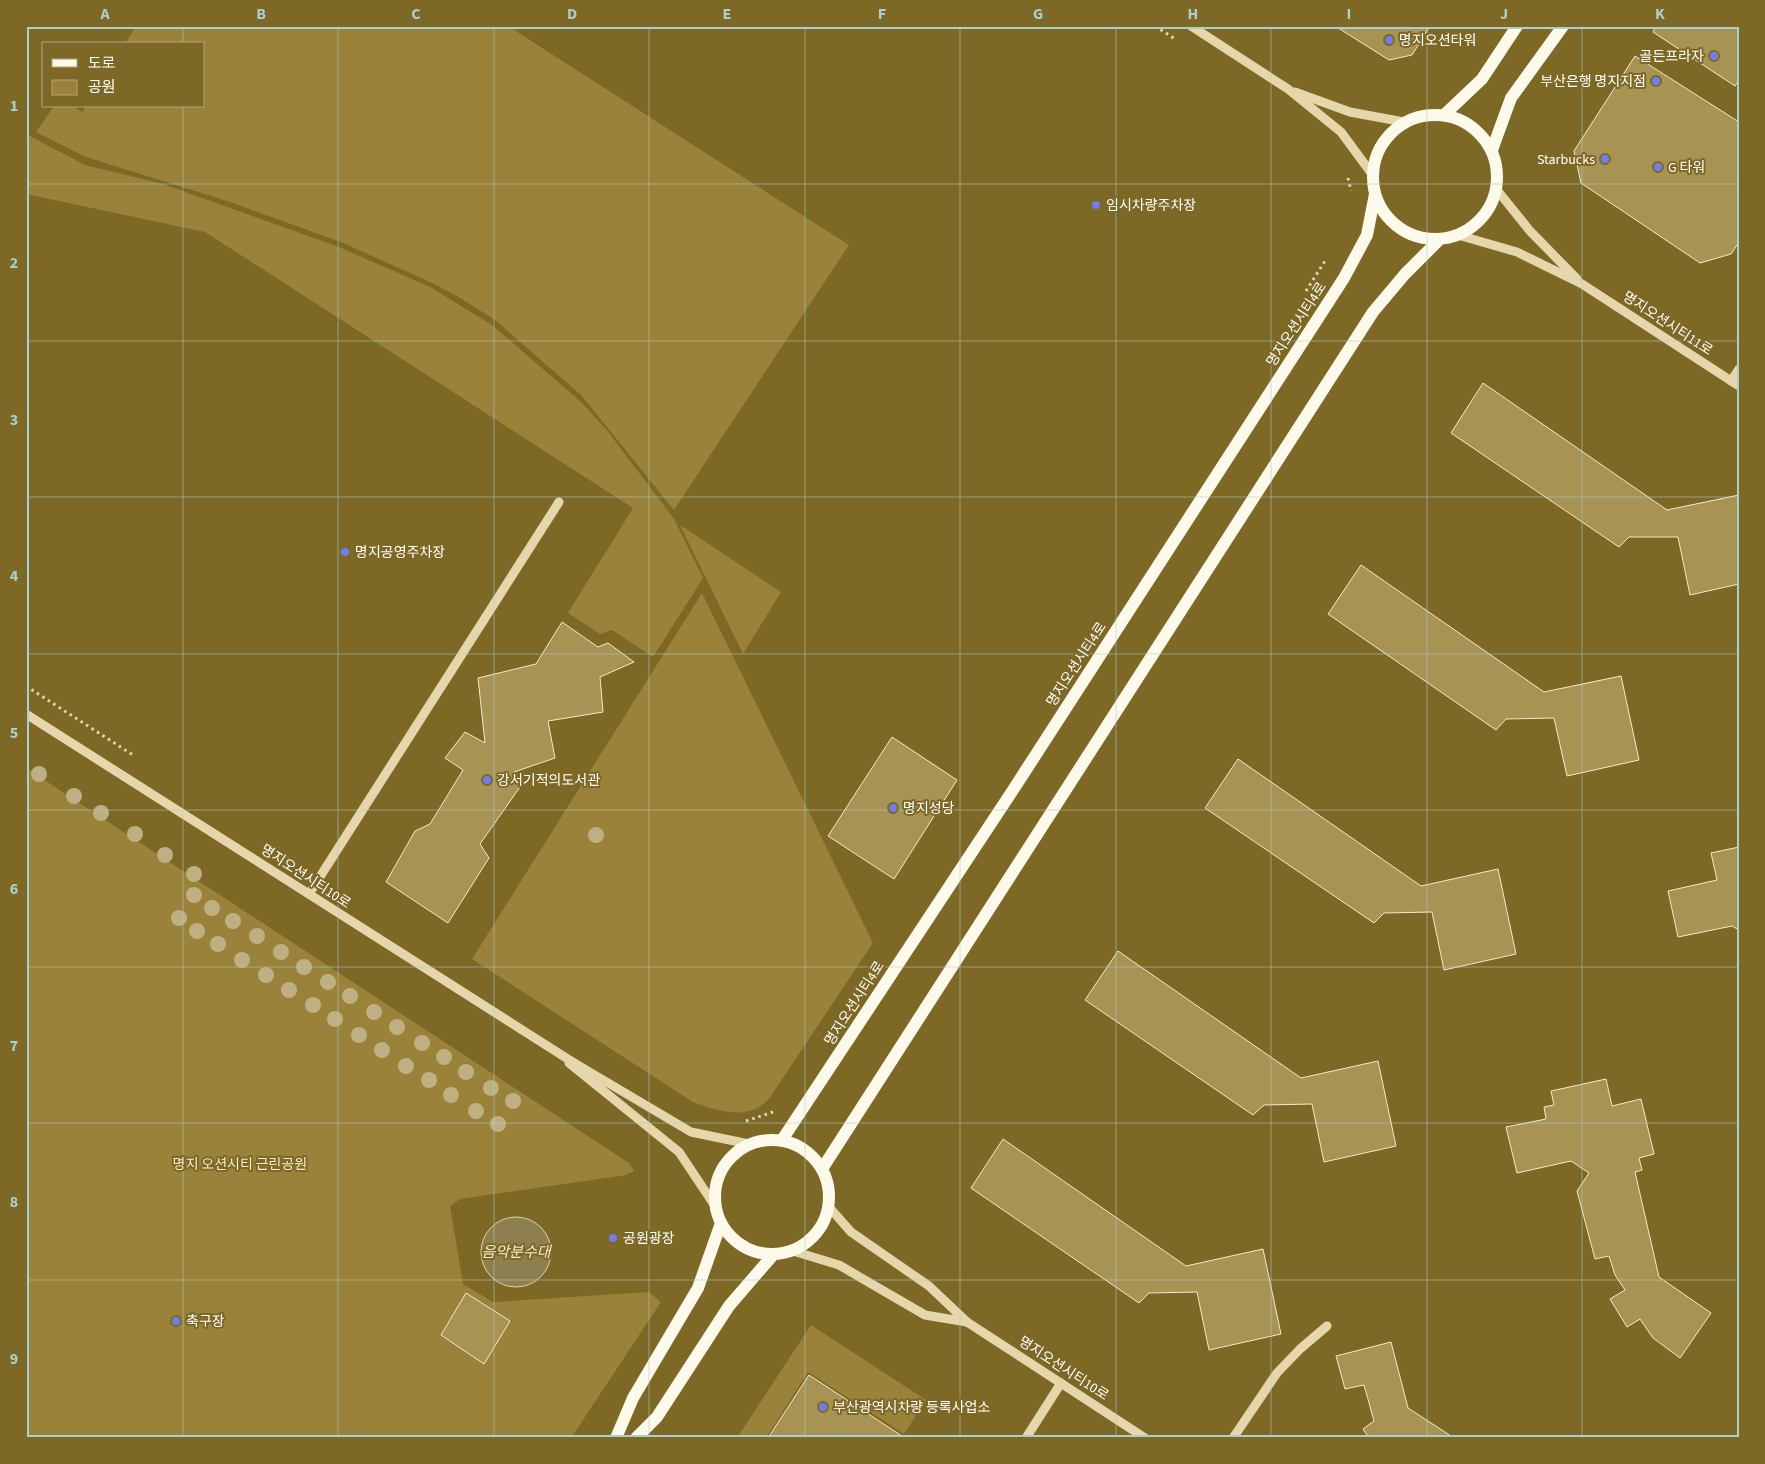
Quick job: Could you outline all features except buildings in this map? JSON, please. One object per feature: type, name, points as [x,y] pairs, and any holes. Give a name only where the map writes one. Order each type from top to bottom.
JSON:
[{"type":"main road","points":[[1444,114],[1482,79],[1517,26]]},
{"type":"main road","points":[[1492,150],[1511,98],[1563,26]]},
{"type":"main road","points":[[1423,114],[1444,114],[1464,121],[1480,133],[1492,150],[1498,170],[1496,190],[1489,209],[1481,219],[1458,235],[1439,240],[1418,237],[1399,228],[1384,214],[1375,194],[1372,174],[1376,153],[1388,135],[1404,122],[1423,114]]},
{"type":"main road","name":"명지오션시티4로","points":[[782,1140],[1013,790],[1344,278],[1367,235],[1375,194]]},
{"type":"main road","points":[[822,1168],[1373,312],[1405,274],[1439,240]]},
{"type":"main road","points":[[767,1140],[782,1140],[798,1146],[812,1155],[822,1168],[829,1187],[829,1207],[822,1226],[809,1241],[792,1251],[773,1255],[757,1252],[742,1246],[730,1236],[721,1224],[715,1206],[715,1187],[722,1169],[733,1155],[749,1144],[767,1140]]},
{"type":"main road","points":[[616,1438],[633,1398],[698,1288],[721,1224]]},
{"type":"main road","points":[[636,1438],[657,1417],[729,1306],[773,1255]]},
{"type":"street","points":[[1191,26],[1288,89],[1341,132],[1372,174]]},
{"type":"street","points":[[1288,89],[1350,112],[1404,122]]},
{"type":"street","points":[[1496,190],[1530,231],[1582,284]]},
{"type":"street","points":[[1458,235],[1518,252],[1582,284]]},
{"type":"street","name":"명지오션시티11로","points":[[1582,284],[1735,383]]},
{"type":"street","points":[[1735,383],[1739,369]]},
{"type":"street","points":[[309,894],[559,502]]},
{"type":"street","name":"명지오션시티10로","points":[[26,714],[571,1061]]},
{"type":"street","points":[[571,1061],[692,1132],[749,1144]]},
{"type":"street","points":[[571,1061],[569,1063],[679,1152],[715,1206]]},
{"type":"street","points":[[829,1207],[851,1232],[930,1286],[967,1322]]},
{"type":"street","points":[[792,1251],[839,1265],[926,1315],[967,1322]]},
{"type":"street","name":"명지오션시티10로","points":[[967,1322],[1145,1438]]},
{"type":"street","points":[[1232,1438],[1277,1373],[1300,1349],[1327,1326]]},
{"type":"street","points":[[1026,1438],[1062,1383]]},
{"type":"path","points":[[1348,176],[1351,197]]},
{"type":"path","points":[[1304,294],[1326,260]]},
{"type":"path","points":[[740,1121],[759,1118],[772,1113],[779,1107]]},
{"type":"green space","points":[[136,26],[508,26],[849,245],[674,510],[581,395],[495,320],[462,299],[432,283],[341,242],[227,201],[86,157],[36,132],[53,108],[76,108],[82,112],[85,108],[205,108],[205,42],[126,42]]},
{"type":"green space","points":[[26,134],[85,165],[163,184],[339,247],[430,287],[492,325],[580,401],[606,429],[674,519],[703,578],[653,657],[612,630],[600,634],[568,613],[633,508],[205,232],[26,194]]},
{"type":"green space","points":[[680,525],[781,592],[743,654]]},
{"type":"green space","points":[[702,593],[873,943],[771,1096],[754,1109],[735,1113],[713,1109],[693,1102],[472,959]]},
{"type":"green space","name":"명지 오션시티 근린공원","points":[[26,768],[629,1163],[634,1171],[626,1175],[460,1199],[450,1206],[463,1284],[493,1302],[649,1292],[661,1302],[571,1438],[26,1438]]},
{"type":"green space","points":[[811,1325],[926,1400],[904,1434],[808,1372],[766,1438],[737,1438]]},
{"type":"water","name":"음악분수대","points":[[516,1217],[529,1220],[541,1227],[548,1239],[551,1252],[548,1265],[541,1277],[529,1284],[516,1287],[503,1284],[491,1277],[484,1265],[481,1252],[484,1239],[491,1227],[503,1220]]},
{"type":"place","name":"명지오션타워","points":[[1389,40]]},
{"type":"place","name":"골든프라자","points":[[1714,56]]},
{"type":"place","name":"부산은행 명지지점","points":[[1656,81]]},
{"type":"place","name":"Starbucks","points":[[1605,159]]},
{"type":"place","name":"G 타워","points":[[1658,167]]},
{"type":"place","name":"임시차량주차장","points":[[1096,205]]},
{"type":"place","name":"명지공영주차장","points":[[345,552]]},
{"type":"place","name":"강서기적의도서관","points":[[487,780]]},
{"type":"place","name":"명지성당","points":[[893,808]]},
{"type":"place","name":"공원광장","points":[[613,1238]]},
{"type":"place","name":"축구장","points":[[176,1321]]},
{"type":"place","name":"부산광역시차량 등록사업소","points":[[823,1407]]}]
